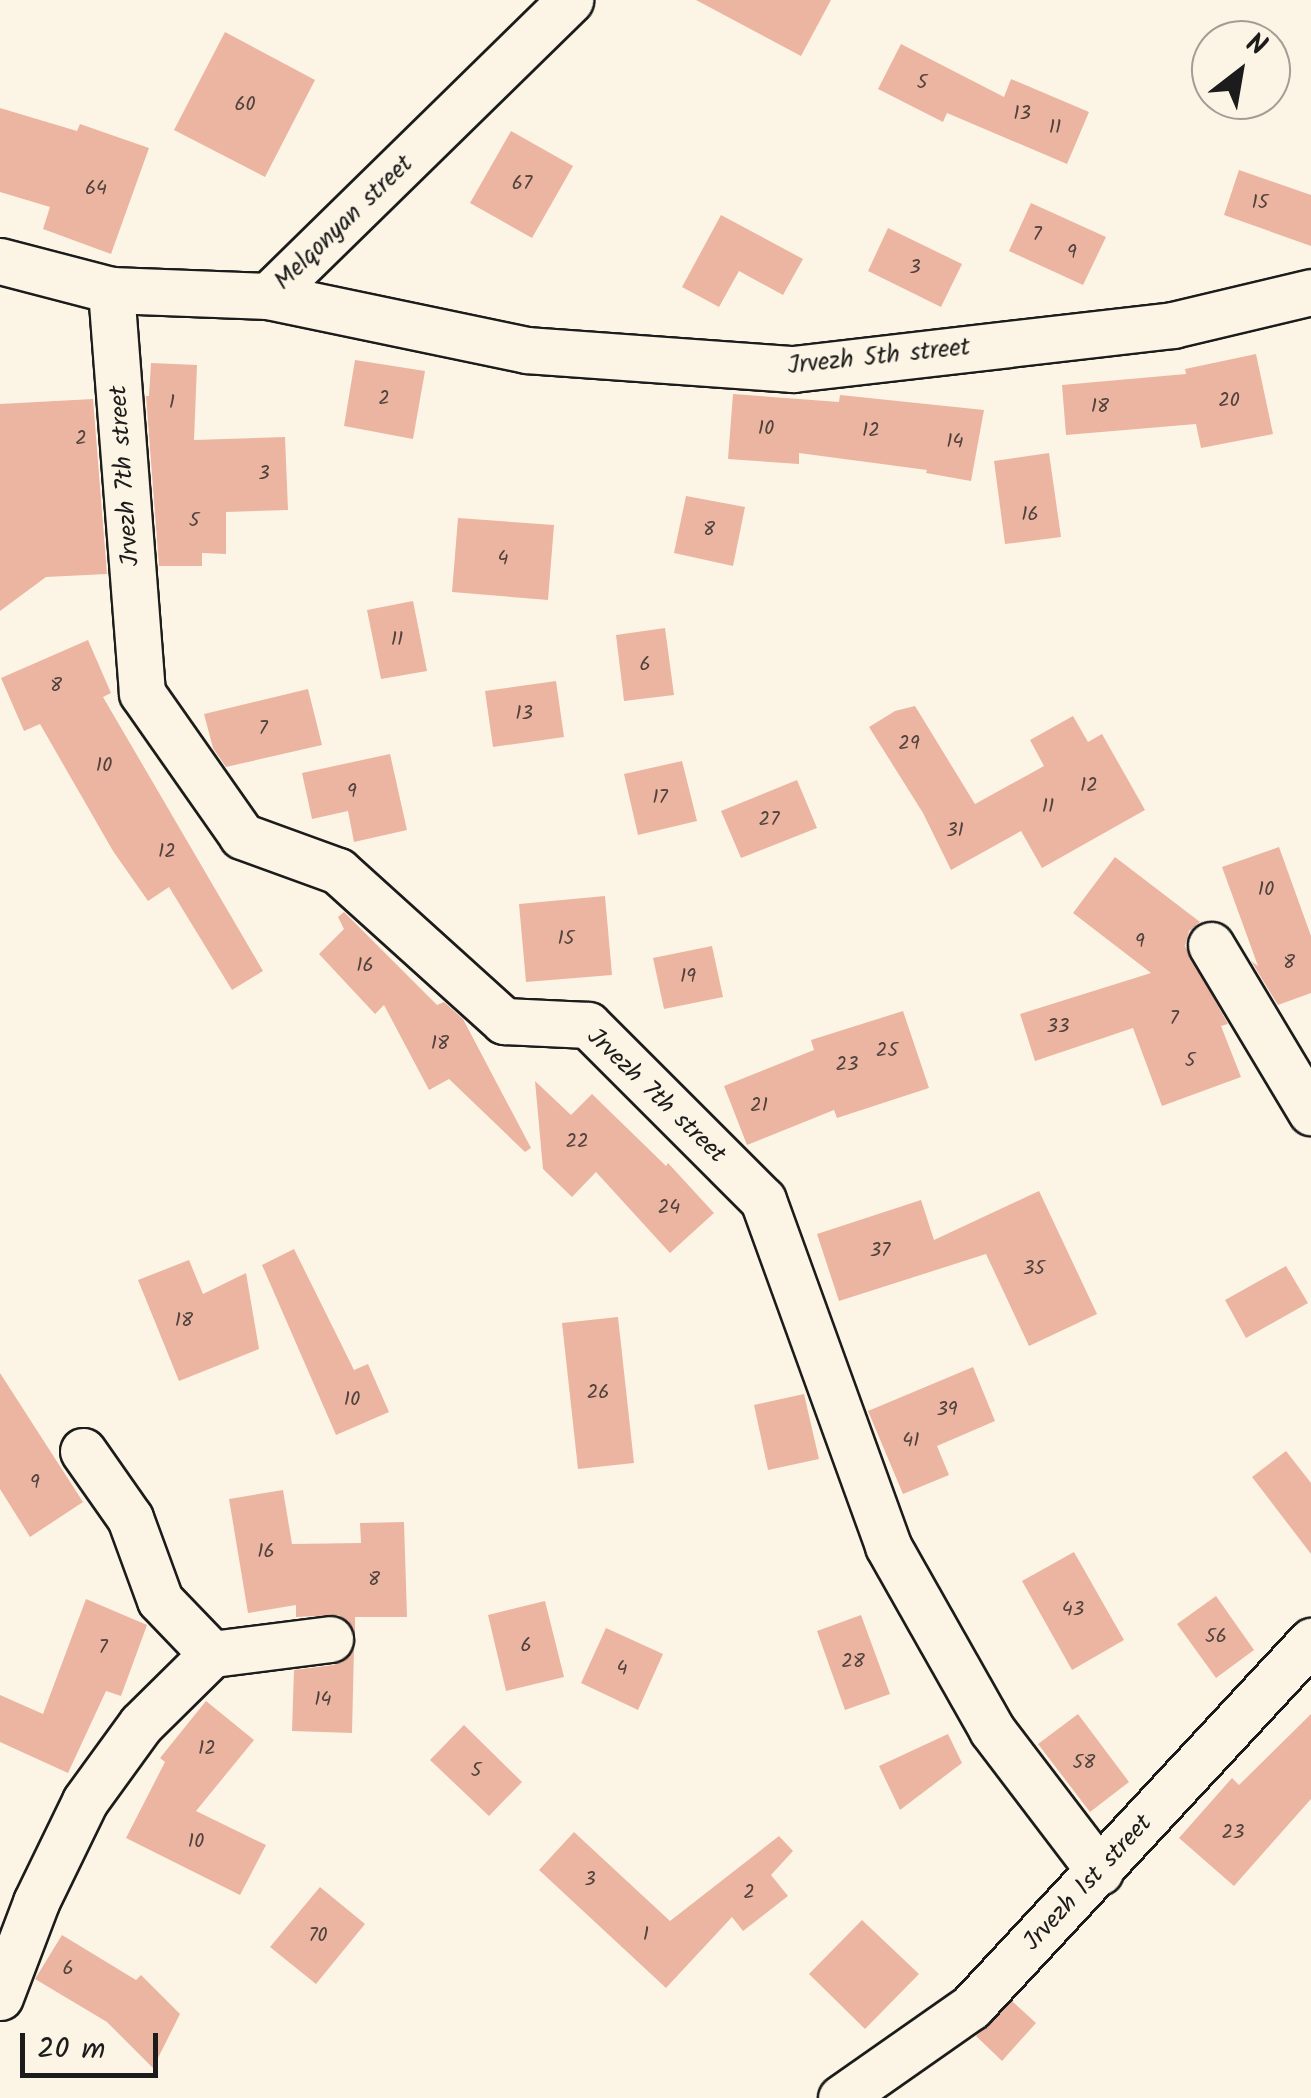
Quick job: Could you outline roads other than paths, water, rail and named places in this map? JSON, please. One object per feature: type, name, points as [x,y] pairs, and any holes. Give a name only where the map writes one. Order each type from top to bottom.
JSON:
[{"type":"street","name":"Melqonyan street","points":[[0,261],[111,290],[268,296],[530,18],[570,0]]},
{"type":"street","name":"Jrvezh 7th street","points":[[111,290],[142,693],[242,836],[338,871],[504,1021],[588,1026],[763,1200],[888,1546],[992,1730],[1100,1872]]},
{"type":"street","name":"Jrvezh 5th street","points":[[268,296],[526,350],[793,369],[1174,324],[1311,292]]},
{"type":"street","points":[[1211,946],[1311,1112]]},
{"type":"street","points":[[83,1451],[130,1518],[160,1600],[212,1654]]},
{"type":"street","points":[[0,1996],[36,1902],[86,1801],[141,1724],[212,1654],[330,1639]]},
{"type":"street","name":"Jrvezh 1st street","points":[[843,2097],[971,2007],[1311,1641]]}]
